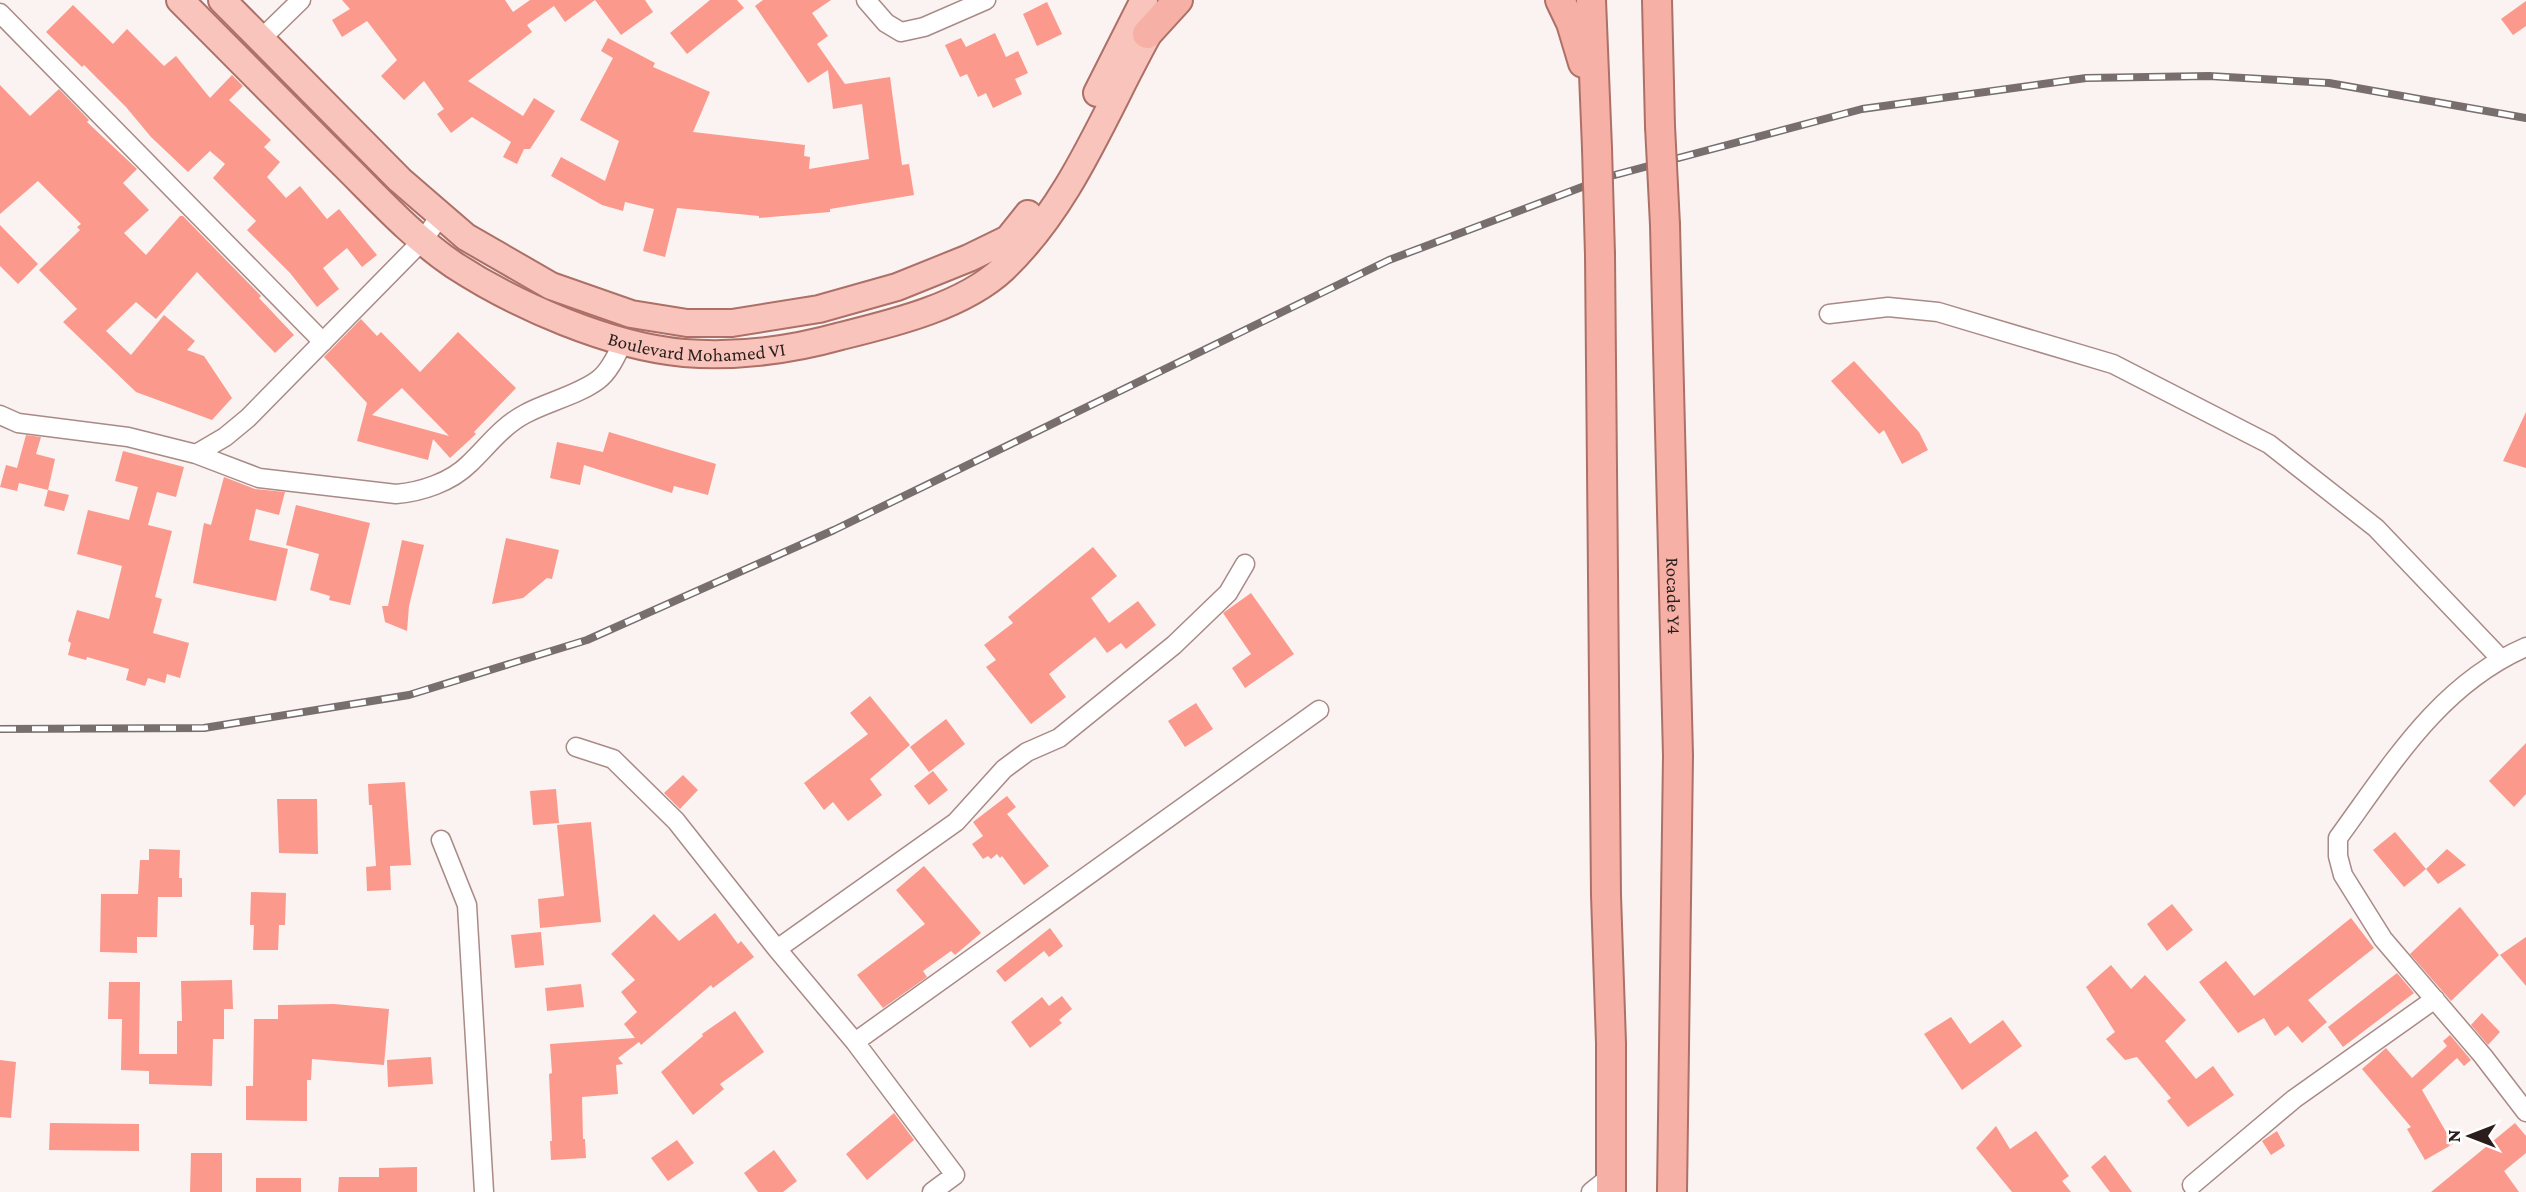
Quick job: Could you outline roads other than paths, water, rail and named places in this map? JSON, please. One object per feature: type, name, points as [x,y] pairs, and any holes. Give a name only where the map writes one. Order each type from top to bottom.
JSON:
[{"type":"highway","points":[[1147,34],[1178,0]]},
{"type":"highway","points":[[1560,0],[1572,23],[1595,103]]},
{"type":"highway","points":[[1591,0],[1600,255],[1604,1186]]},
{"type":"highway","name":"Rocade Y4","points":[[1657,0],[1678,756],[1672,1192]]},
{"type":"highway","points":[[1660,78],[1672,0]]},
{"type":"main road","name":"Boulevard Mohamed VI","points":[[180,0],[380,201],[452,264],[552,318],[624,341],[682,353],[771,351],[820,342],[941,306],[983,287],[1031,239],[1055,209],[1147,34],[1168,0]]},
{"type":"main road","name":"Boulevard Mohamed VI","points":[[222,0],[400,180],[466,237],[551,286],[631,314],[687,323],[732,323],[819,309],[897,287],[970,258],[1008,239],[1037,204],[1058,170],[1144,0]]},
{"type":"street","points":[[261,38],[301,0]]},
{"type":"street","points":[[866,0],[886,23],[901,32],[924,27],[986,0]]},
{"type":"street","points":[[0,13],[323,342]]},
{"type":"street","points":[[196,454],[225,437],[248,418],[423,240],[441,215]]},
{"type":"street","points":[[1829,314],[1888,307],[1938,312],[2113,364],[2279,452],[2376,528],[2500,658]]},
{"type":"street","points":[[0,415],[18,424],[128,437],[196,454],[259,478],[396,494],[412,493],[453,477],[467,467],[506,427],[524,414],[597,381],[608,370],[624,341]]},
{"type":"street","points":[[777,948],[957,822],[1004,769],[1027,752],[1059,738],[1174,645],[1228,593],[1245,564]]},
{"type":"street","points":[[2526,647],[2500,658],[2446,699],[2421,724],[2338,838],[2338,856],[2343,875],[2383,939],[2483,1056],[2526,1112]]},
{"type":"street","points":[[855,1042],[1318,710]]},
{"type":"street","points":[[576,747],[613,759],[676,821],[855,1042],[955,1175],[932,1192]]},
{"type":"street","points":[[441,840],[467,905],[484,1192]]},
{"type":"street","points":[[2192,1185],[2294,1099],[2435,999]]},
{"type":"railway","points":[[0,729],[204,728],[409,695],[587,640],[834,530],[1389,260],[1611,176],[1862,109],[2086,78],[2209,76],[2329,83],[2526,118]]}]
